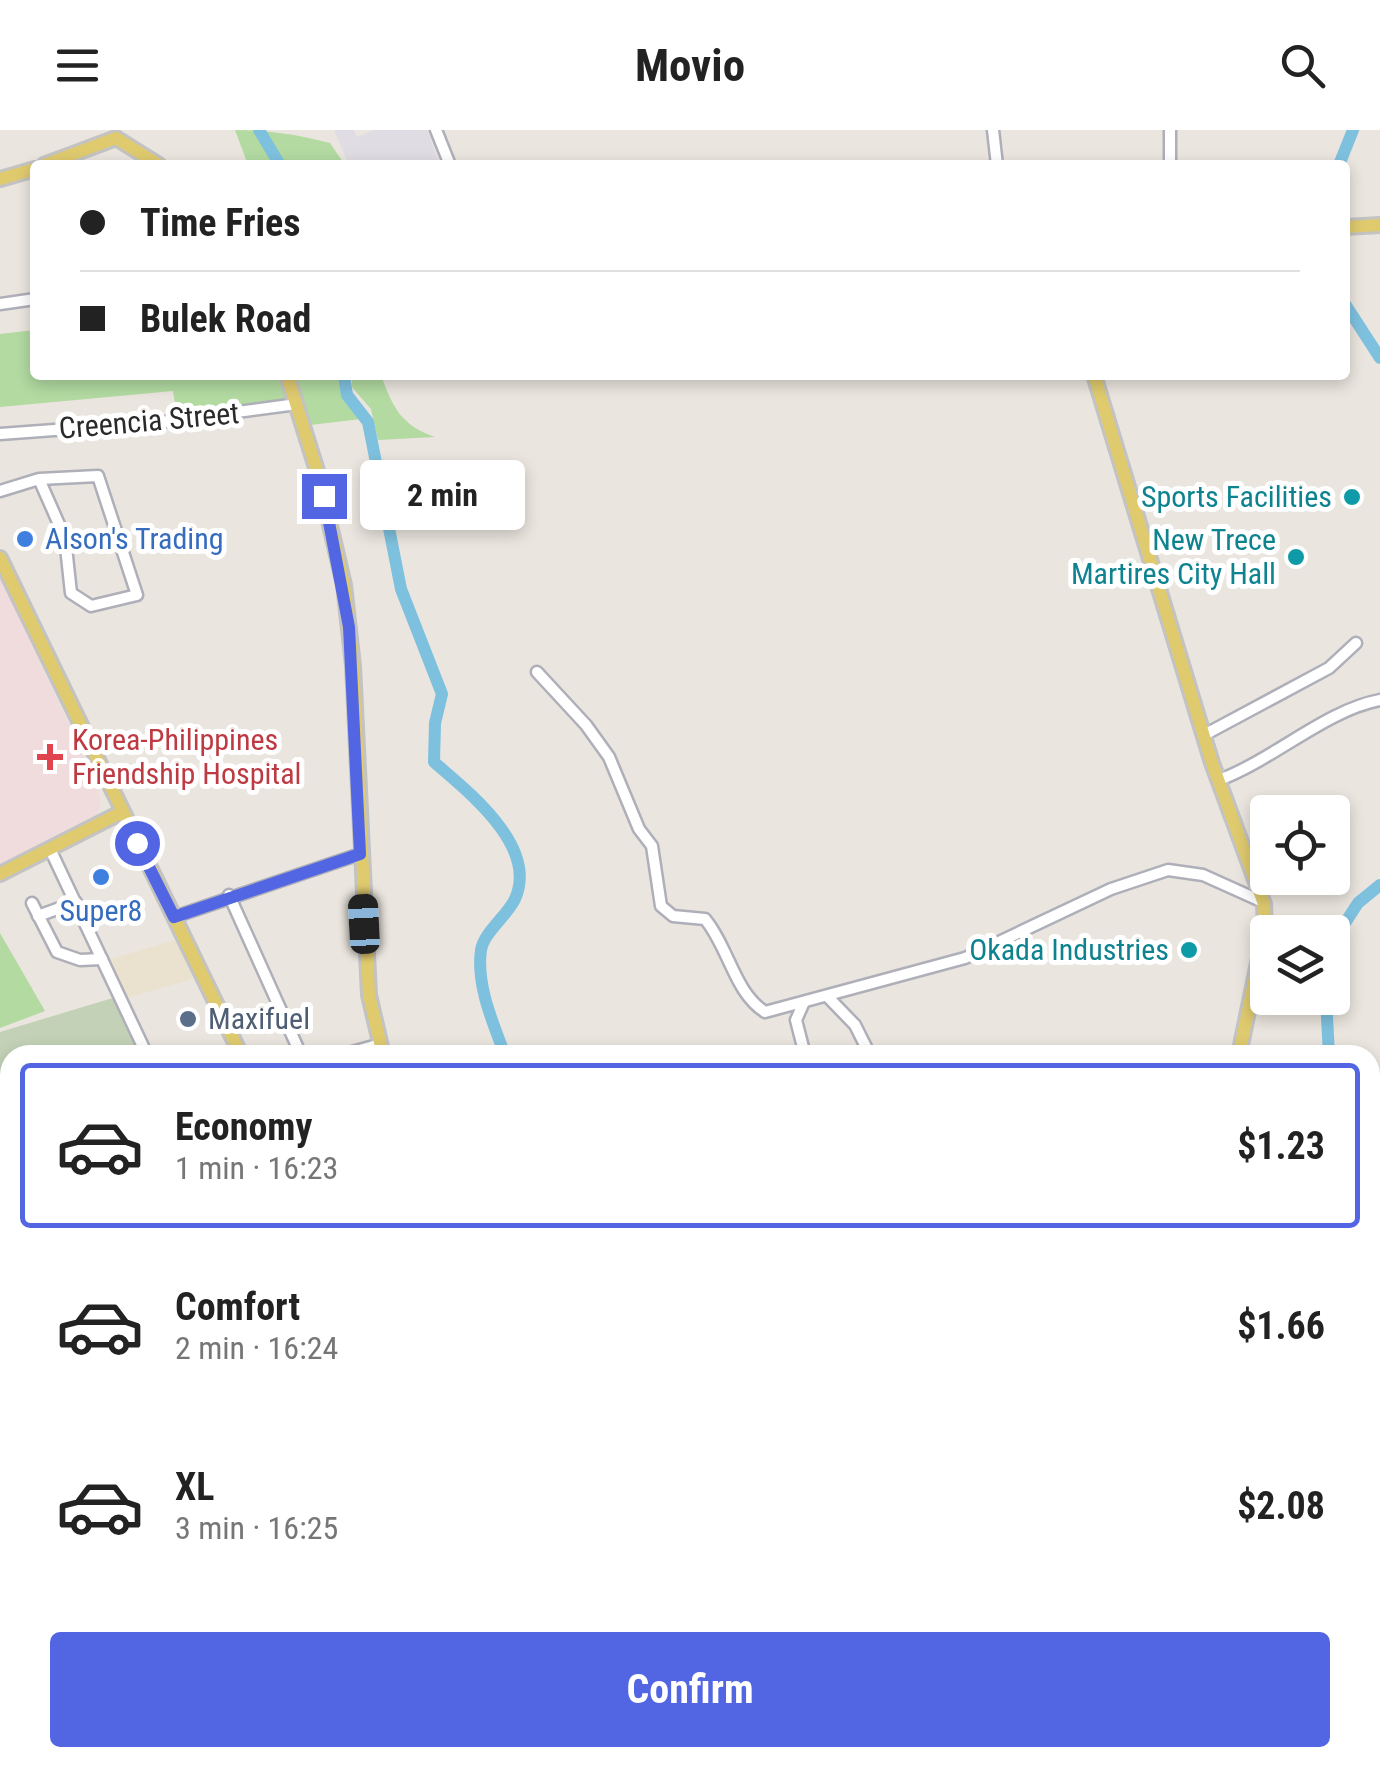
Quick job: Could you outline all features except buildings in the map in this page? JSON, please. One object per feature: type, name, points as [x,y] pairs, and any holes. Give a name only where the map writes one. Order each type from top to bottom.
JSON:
[{"type":"main road","points":[[125,130],[164,160]]},
{"type":"main road","points":[[55,160],[106,136],[124,140],[152,160]]},
{"type":"main road","points":[[0,180],[30,171]]},
{"type":"main road","points":[[289,380],[344,586],[353,666],[369,995],[381,1045]]},
{"type":"main road","points":[[1096,380],[1204,736],[1263,902],[1265,929],[1241,1045]]},
{"type":"main road","points":[[0,558],[237,1045]]},
{"type":"main road","points":[[0,874],[122,812]]},
{"type":"street","points":[[436,130],[448,160]]},
{"type":"street","points":[[993,130],[996,160]]},
{"type":"street","points":[[1170,130],[1170,160]]},
{"type":"street","points":[[0,304],[30,301]]},
{"type":"street","name":"Creencia Street","points":[[0,434],[162,422],[297,404]]},
{"type":"street","points":[[0,491],[39,479],[98,476],[137,593],[93,606],[70,591],[66,538],[39,479]]},
{"type":"street","points":[[1204,736],[1329,668],[1356,644]]},
{"type":"street","points":[[537,672],[586,724],[609,757],[639,830],[652,846],[661,906],[673,916],[705,920],[724,942],[745,996],[752,1004],[771,1012],[966,958],[1111,889],[1168,870],[1203,875],[1263,902]]},
{"type":"street","points":[[1219,780],[1256,766],[1357,706],[1380,700]]},
{"type":"street","points":[[50,849],[142,1045]]},
{"type":"street","points":[[174,917],[229,895],[360,854]]},
{"type":"street","points":[[229,895],[296,1045]]},
{"type":"street","points":[[38,916],[76,902]]},
{"type":"street","points":[[32,903],[61,954],[88,961],[102,959]]},
{"type":"street","points":[[827,996],[855,1025],[865,1045]]},
{"type":"street","points":[[803,1045],[796,1020],[804,1002]]},
{"type":"shaded area","points":[[334,130],[353,130],[357,137],[374,130],[427,130],[438,160],[347,160]]},
{"type":"shaded area","points":[[0,577],[98,786],[100,805],[97,816],[0,866]]},
{"type":"shaded area","points":[[176,940],[193,979],[126,998],[110,959]]},
{"type":"green space","points":[[235,130],[330,143],[342,160],[246,160]]},
{"type":"green space","points":[[30,331],[30,380],[284,380],[290,401],[177,416],[173,391],[0,407],[0,334]]},
{"type":"green space","points":[[295,380],[340,380],[343,396],[361,419],[310,425]]},
{"type":"green space","points":[[352,380],[383,380],[406,421],[435,437],[378,440],[371,409],[352,387]]},
{"type":"green space","points":[[0,933],[45,1011],[0,1028]]},
{"type":"green space","points":[[116,997],[139,1045],[0,1045],[0,1032]]},
{"type":"waterway","points":[[259,130],[277,160]]},
{"type":"waterway","points":[[1341,160],[1353,130]]},
{"type":"waterway","points":[[1350,312],[1380,358]]},
{"type":"waterway","points":[[345,380],[347,395],[368,422],[401,589],[442,694],[435,723],[434,762],[496,821],[517,859],[520,879],[515,899],[486,937],[481,950],[481,977],[501,1045]]},
{"type":"waterway","points":[[1350,915],[1380,885]]},
{"type":"waterway","points":[[1327,1015],[1328,1045]]},
{"type":"place","name":"Sports Facilities","points":[[1352,497]]},
{"type":"place","name":"Alson's Trading","points":[[25,539]]},
{"type":"place","name":"New Trece Martires City Hall","points":[[1296,557]]},
{"type":"place","name":"Korea-Philippines Friendship Hospital","points":[[50,757]]},
{"type":"place","name":"Super8","points":[[101,877]]},
{"type":"place","name":"Okada Industries","points":[[1189,950]]},
{"type":"place","name":"Maxifuel","points":[[188,1019]]},
{"type":"route","points":[[137,843],[174,917],[261,884],[360,854],[353,666],[344,586],[324,496]]}]
